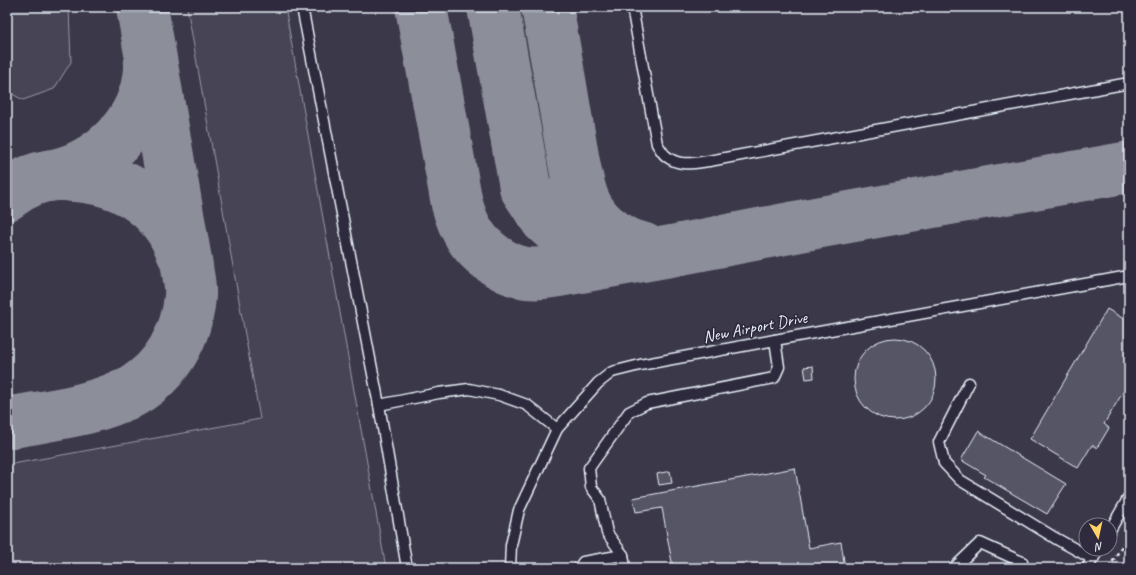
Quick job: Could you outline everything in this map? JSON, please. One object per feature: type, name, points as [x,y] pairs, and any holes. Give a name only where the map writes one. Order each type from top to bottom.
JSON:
[{"type":"lane","points":[[302,7],[378,405],[407,568]]},
{"type":"lane","points":[[632,7],[656,144],[666,156],[677,163],[689,164],[709,162],[1129,83]]},
{"type":"lane","name":"New Airport Drive","points":[[510,568],[511,545],[519,510],[557,429],[598,383],[612,372],[640,365],[1129,276]]},
{"type":"lane","points":[[625,568],[623,555],[607,532],[600,499],[591,488],[590,468],[629,412],[647,403],[774,378],[779,367],[775,340]]},
{"type":"lane","points":[[969,383],[939,442],[944,463],[960,480],[1055,538],[1090,564]]},
{"type":"lane","points":[[378,405],[439,393],[469,389],[499,395],[527,405],[557,429]]},
{"type":"lane","points":[[1117,517],[1129,497]]},
{"type":"lane","points":[[955,568],[980,542],[1022,562],[1021,568]]},
{"type":"lane","points":[[579,568],[583,562],[623,555]]},
{"type":"path","points":[[1109,568],[1129,534]]},
{"type":"shaded area","points":[[7,7],[1129,7],[1129,568],[7,568]]},
{"type":"shaded area","points":[[7,7],[69,7],[71,62],[54,89],[23,100],[7,91]]},
{"type":"shaded area","points":[[187,7],[285,7],[386,568],[7,568],[7,465],[260,419]]},
{"type":"building","points":[[1107,309],[1129,322],[1129,382],[1104,424],[1109,428],[1097,448],[1092,445],[1078,468],[1030,439]]},
{"type":"building","points":[[895,338],[911,341],[924,350],[933,363],[936,379],[933,395],[924,408],[911,417],[895,420],[879,417],[866,408],[857,395],[854,379],[857,363],[866,350],[879,341]]},
{"type":"building","points":[[813,366],[814,378],[806,379],[804,367]]},
{"type":"building","points":[[978,431],[1066,484],[1047,514],[984,477],[986,475],[961,460]]},
{"type":"building","points":[[795,468],[809,548],[841,542],[845,568],[673,568],[662,508],[636,512],[633,498]]},
{"type":"building","points":[[670,471],[672,483],[659,485],[657,474]]},
{"type":"taxiway","points":[[7,423],[78,410],[128,394],[145,383],[165,362],[180,338],[185,324],[190,296],[190,285],[142,7]]},
{"type":"taxiway","points":[[421,7],[457,204],[461,216],[474,241],[486,253],[507,267],[521,272],[535,274],[558,271],[1129,167]]},
{"type":"taxiway","points":[[493,7],[525,187],[546,219],[564,235],[618,260]]},
{"type":"taxiway","points":[[547,7],[574,161],[584,200],[591,214],[610,233],[626,243],[642,248]]},
{"type":"taxiway","points":[[48,176],[81,166],[110,147],[122,134],[132,121],[140,105],[146,89],[150,62]]},
{"type":"taxiway","points":[[7,195],[18,187],[37,178],[51,175],[80,176],[109,182],[133,193],[154,208],[171,229],[182,252]]}]
